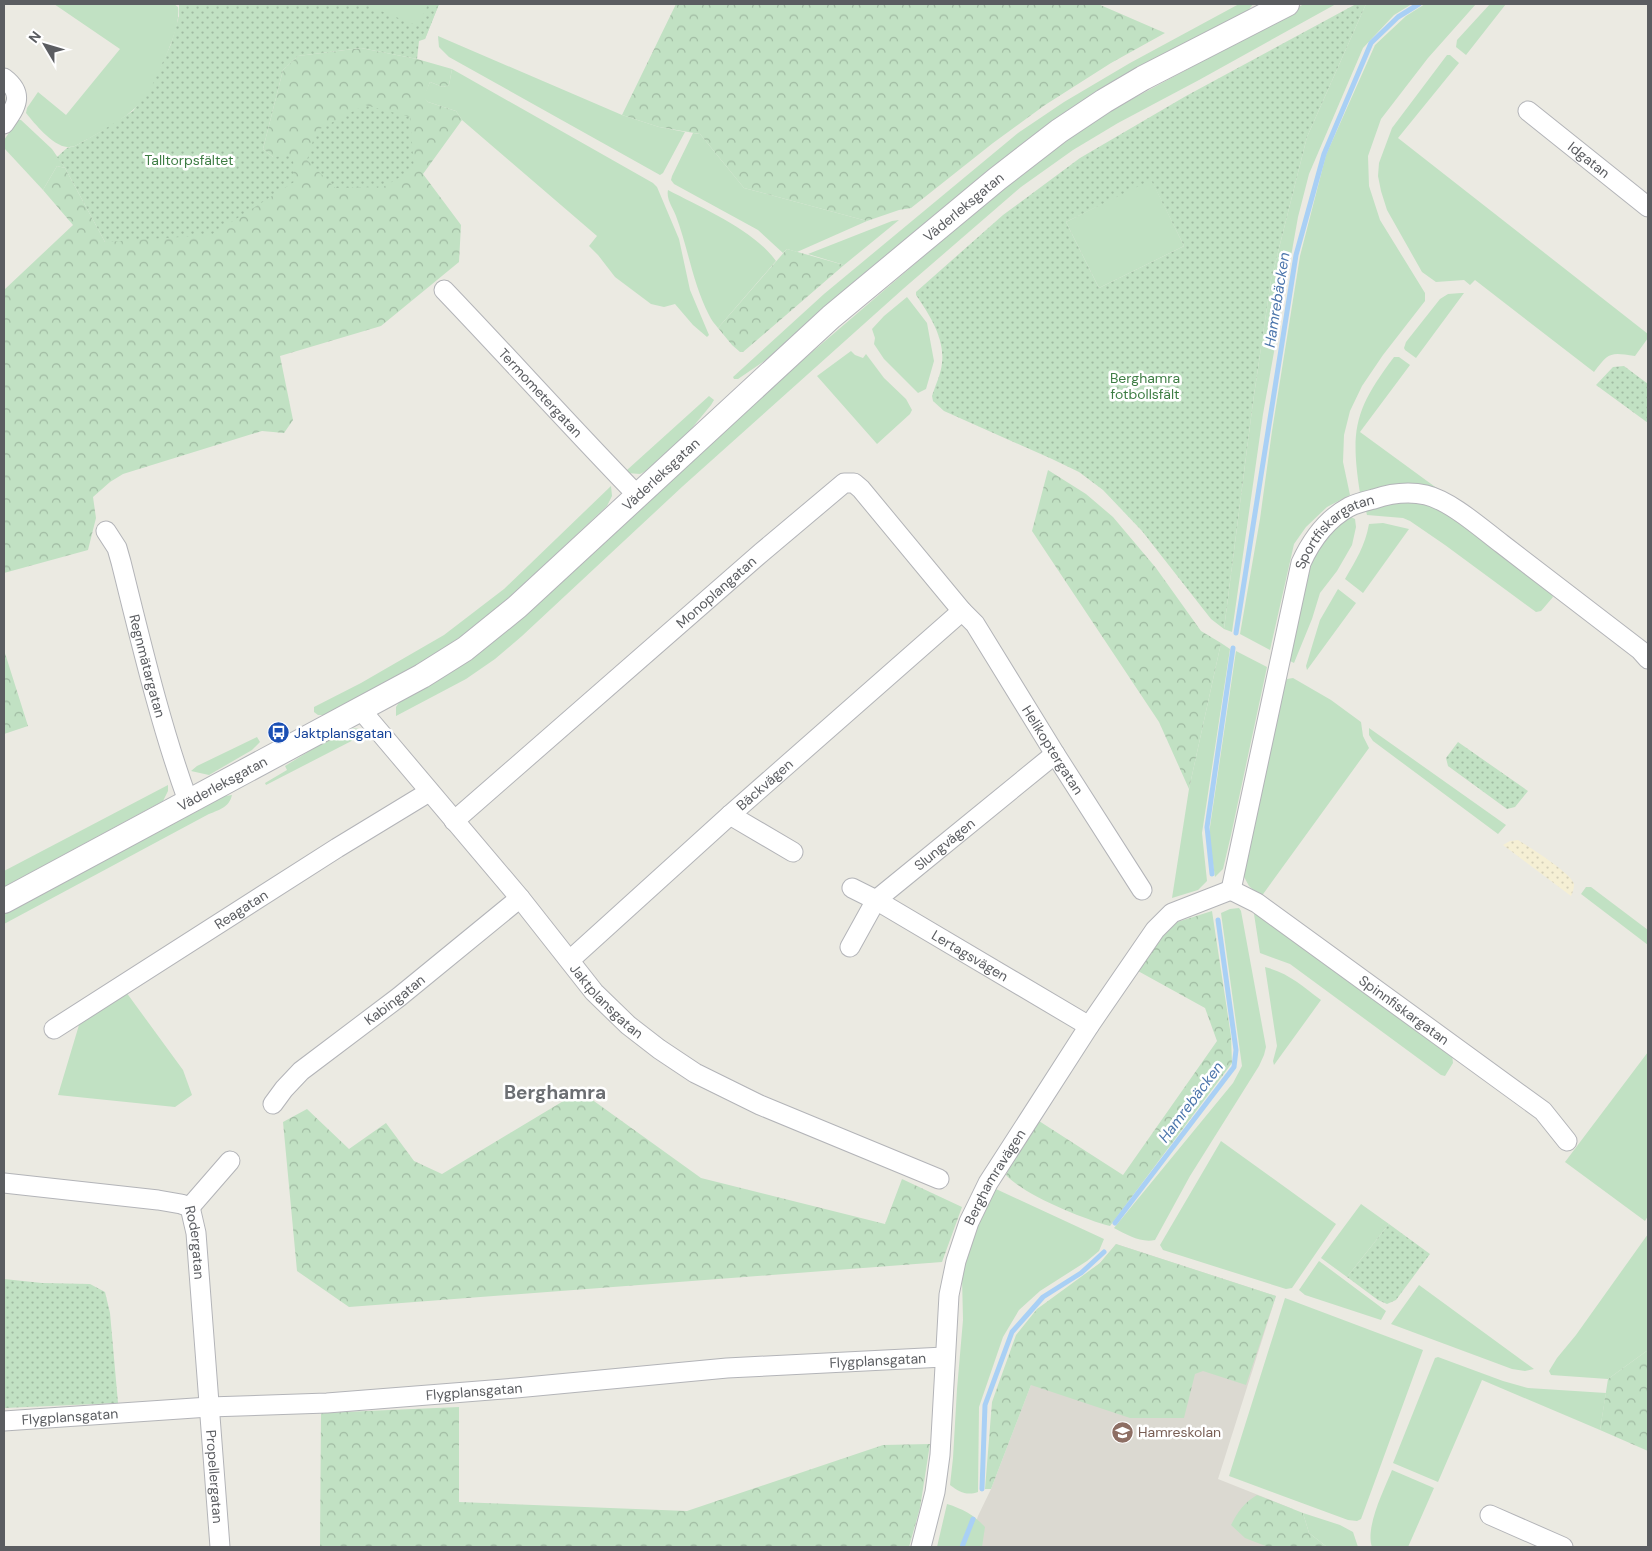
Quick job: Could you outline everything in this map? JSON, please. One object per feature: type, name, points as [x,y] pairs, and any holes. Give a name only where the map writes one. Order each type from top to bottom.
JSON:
[{"type":"street","name":"Väderleksgatan","points":[[4,901],[361,710],[422,676],[465,649],[517,607],[831,317],[1058,131],[1144,78],[1276,6]]},
{"type":"street","points":[[4,124],[17,101],[17,94],[9,83]]},
{"type":"street","name":"Idgatan","points":[[1528,111],[1648,207]]},
{"type":"street","name":"Termometergatan","points":[[444,290],[507,356],[562,418],[638,496]]},
{"type":"street","name":"Monoplangatan","points":[[454,821],[762,552],[844,483],[854,483],[861,489],[962,611]]},
{"type":"street","name":"Sportfiskargatan","points":[[1231,890],[1300,563],[1308,548],[1334,517],[1350,507],[1402,492],[1426,495],[1442,500],[1640,650],[1648,659]]},
{"type":"street","name":"Regnmätargatan","points":[[106,532],[117,548],[158,704],[178,774],[188,801]]},
{"type":"street","name":"Helikoptergatan","points":[[962,611],[975,624],[1142,890]]},
{"type":"street","name":"Bäckvägen","points":[[570,960],[730,815],[962,611]]},
{"type":"street","name":"Jaktplansgatan","points":[[361,710],[520,898],[594,992],[628,1025],[659,1050],[695,1073],[760,1105],[940,1179]]},
{"type":"street","name":"Slungvägen","points":[[850,947],[876,900],[1055,754]]},
{"type":"street","name":"Reagatan","points":[[54,1029],[337,848],[429,792]]},
{"type":"street","points":[[730,815],[793,852]]},
{"type":"street","name":"Lertagsvägen","points":[[852,888],[876,900],[1089,1026]]},
{"type":"street","name":"Berghamravägen","points":[[921,1547],[936,1482],[943,1403],[944,1357],[949,1295],[956,1261],[969,1222],[988,1183],[1089,1026],[1155,930],[1172,913],[1231,890]]},
{"type":"street","name":"Spinnfiskargatan","points":[[1231,890],[1257,903],[1543,1111],[1567,1141]]},
{"type":"street","name":"Kabingatan","points":[[273,1104],[301,1071],[399,997],[520,898]]},
{"type":"street","points":[[190,1208],[230,1161]]},
{"type":"street","name":"Rodergatan","points":[[4,1183],[158,1200],[181,1204],[190,1208],[196,1234],[209,1406]]},
{"type":"street","name":"Flygplansgatan","points":[[4,1421],[209,1406],[327,1403],[516,1388],[727,1368],[944,1357]]},
{"type":"street","name":"Propellergatan","points":[[209,1406],[220,1547]]},
{"type":"street","points":[[1490,1515],[1563,1547]]},
{"type":"shaded area","name":"Hamreskolan","points":[[1116,1244],[1276,1296],[1218,1479],[1293,1509],[1268,1547],[968,1547],[978,1516],[991,1489],[1031,1385],[1082,1277],[1100,1263]]},
{"type":"green space","points":[[54,4],[174,4],[178,7],[177,26],[173,38],[154,84],[145,98],[137,107],[117,122],[75,146],[68,147],[56,143],[44,133],[26,113],[27,108],[38,92],[66,115],[120,49]]},
{"type":"green space","name":"Talltorpsfältet","points":[[179,4],[364,4],[418,26],[428,4],[439,4],[425,39],[419,41],[417,59],[361,48],[298,56],[283,70],[263,149],[273,157],[293,155],[294,182],[211,235],[105,242],[65,168],[57,157],[67,148],[75,146],[100,132],[133,111],[151,88],[171,44],[179,16]]},
{"type":"green space","points":[[342,4],[439,4],[425,39]]},
{"type":"green space","points":[[676,4],[1098,4],[1165,33],[1111,63],[1045,105],[993,143],[911,208],[867,221],[744,188],[700,134],[659,127],[622,115]]},
{"type":"green space","points":[[1239,4],[1253,4],[1247,12],[816,318],[770,357],[738,379],[734,379],[733,377],[824,294],[1018,133],[1064,102],[1130,63]]},
{"type":"green space","points":[[1304,4],[1336,4],[1118,123],[1073,150],[1021,187],[903,289],[683,486],[495,659],[466,679],[396,716],[396,707],[400,701],[441,678],[479,653],[522,616],[776,383],[1007,185],[1093,120]]},
{"type":"green space","name":"Berghamra fotbollsfält","points":[[1356,4],[1366,4],[1307,137],[1271,280],[1253,402],[1224,629],[1211,619],[1142,531],[1103,490],[1079,472],[944,411],[933,401],[932,396],[942,363],[941,344],[931,318],[916,295],[916,292],[1003,215],[1080,158],[1186,96]],"holes":[[[1151,180],[1184,246],[1099,288],[1066,222]]]},
{"type":"green space","points":[[1366,4],[1412,4],[1394,15],[1363,48],[1309,174],[1298,217],[1263,414],[1232,632],[1224,629],[1253,402],[1271,280],[1307,137]]},
{"type":"green space","points":[[1425,4],[1476,4],[1428,58],[1381,119],[1368,156],[1369,186],[1380,220],[1425,293],[1425,301],[1383,355],[1362,386],[1350,411],[1344,435],[1343,462],[1350,495],[1327,507],[1306,527],[1294,544],[1270,650],[1240,634],[1260,519],[1300,256],[1326,155],[1375,45],[1406,16]]},
{"type":"green space","points":[[1490,4],[1506,4],[1466,55],[1456,47],[1457,40]]},
{"type":"green space","points":[[438,36],[622,115],[659,127],[685,132],[663,173],[660,175],[449,57],[439,47]]},
{"type":"green space","points":[[361,48],[417,59],[452,69],[449,85],[443,87],[430,82],[424,98],[428,102],[456,111],[462,120],[423,174],[461,225],[459,262],[381,326],[280,356],[293,420],[284,433],[262,431],[123,474],[110,482],[93,497],[96,518],[88,550],[4,573],[4,290],[73,225],[43,190],[57,166],[65,168],[105,242],[273,157],[263,149],[283,70],[298,56]]},
{"type":"green space","points":[[1447,55],[1450,55],[1459,63],[1398,138],[1648,334],[1648,338],[1635,356],[1611,355],[1594,372],[1475,280],[1470,285],[1464,280],[1436,282],[1422,272],[1387,210],[1378,176],[1379,163],[1392,128]]},
{"type":"green space","points":[[452,69],[657,187],[679,239],[690,290],[709,335],[707,337],[693,325],[675,304],[664,307],[651,304],[615,277],[589,246],[597,236],[462,120],[456,111],[428,102],[423,98],[430,82],[443,87],[449,85]]},
{"type":"green space","points":[[365,105],[410,117],[414,169],[383,187],[335,188],[307,160],[316,131]]},
{"type":"green space","points":[[18,120],[21,120],[52,149],[65,168],[57,166],[43,190],[4,148],[4,140]]},
{"type":"green space","points":[[693,133],[700,134],[744,188],[867,221],[797,252],[787,249],[783,253],[758,230],[674,184],[671,180]]},
{"type":"green space","points":[[1151,179],[1184,246],[1099,288],[1066,222]]},
{"type":"green space","points":[[668,190],[711,212],[755,239],[776,261],[718,328],[703,303],[680,228],[669,200]]},
{"type":"green space","points":[[899,220],[844,265],[808,254],[892,221]]},
{"type":"green space","points":[[787,249],[844,265],[743,352],[740,352],[718,328]]},
{"type":"green space","points":[[1464,293],[1416,358],[1405,350],[1406,342],[1440,299],[1448,294]]},
{"type":"green space","points":[[907,297],[927,323],[934,361],[926,389],[918,393],[884,359],[874,344],[875,338],[872,329]]},
{"type":"green space","points":[[851,351],[863,358],[866,354],[884,378],[906,399],[912,410],[877,444],[817,376]]},
{"type":"green space","points":[[1394,357],[1399,357],[1410,365],[1360,432],[1438,489],[1360,493],[1356,452],[1359,420],[1363,406],[1371,391]]},
{"type":"green space","points":[[1624,366],[1648,384],[1648,423],[1596,385],[1613,367]]},
{"type":"green space","points":[[709,396],[714,400],[711,405],[682,440],[648,470],[640,474],[627,473],[627,470]]},
{"type":"green space","points":[[1048,470],[1086,494],[1113,517],[1156,568],[1201,631],[1221,643],[1189,789],[1159,722],[1032,531]]},
{"type":"green space","points":[[611,486],[612,496],[607,506],[506,601],[475,627],[443,651],[392,680],[325,715],[318,715],[314,712],[314,707],[361,683],[444,635],[504,589]]},
{"type":"green space","points":[[1422,499],[1461,523],[1548,589],[1553,597],[1541,611],[1536,612],[1410,521],[1403,518],[1367,515],[1366,511],[1385,503]]},
{"type":"green space","points":[[1351,517],[1355,519],[1356,527],[1352,545],[1337,571],[1320,593],[1312,619],[1294,663],[1290,661],[1312,556],[1336,527]]},
{"type":"green space","points":[[1383,523],[1409,529],[1363,593],[1345,579],[1363,546],[1369,524]]},
{"type":"green space","points":[[1338,589],[1356,603],[1307,670],[1306,666],[1320,620]]},
{"type":"green space","points":[[1221,643],[1230,649],[1202,833],[1207,881],[1198,890],[1172,898],[1189,789]]},
{"type":"green space","points":[[4,650],[28,726],[4,734]]},
{"type":"green space","points":[[1236,651],[1267,667],[1223,869],[1215,877],[1210,844],[1210,827]]},
{"type":"green space","points":[[1293,678],[1331,700],[1361,722],[1363,736],[1369,748],[1261,897],[1249,886],[1243,875],[1284,685],[1287,679]]},
{"type":"green space","points":[[351,728],[361,729],[367,733],[266,785],[265,783],[287,770],[285,766]]},
{"type":"green space","points":[[1369,728],[1506,825],[1498,834],[1373,741],[1369,735]]},
{"type":"green space","points":[[257,737],[260,742],[252,750],[209,775],[191,771],[197,766]]},
{"type":"green space","points":[[1458,742],[1528,791],[1515,807],[1507,809],[1448,766],[1446,758]]},
{"type":"green space","points":[[168,785],[168,791],[163,801],[4,887],[4,871]]},
{"type":"green space","points":[[232,795],[228,803],[222,808],[4,924],[4,914],[192,811],[225,796]]},
{"type":"green space","points":[[1586,887],[1591,887],[1648,930],[1648,945],[1581,894]]},
{"type":"green space","points":[[1239,908],[1266,1047],[1264,1055],[1190,1176],[1155,1240],[1150,1241],[1129,1236],[1114,1228],[1233,1083],[1242,1066],[1221,913]]},
{"type":"green space","points":[[1212,911],[1231,1036],[1232,1063],[1110,1226],[1055,1205],[1015,1183],[1006,1175],[1020,1147],[1039,1121],[1123,1175],[1217,1041],[1205,1008],[1138,971],[1155,945],[1174,923]]},
{"type":"green space","points":[[1254,914],[1262,916],[1298,945],[1452,1054],[1453,1063],[1445,1076],[1441,1075],[1290,964],[1260,953]]},
{"type":"green space","points":[[1265,967],[1288,976],[1321,1000],[1274,1065],[1273,1061],[1277,1046]]},
{"type":"green space","points":[[126,992],[183,1070],[192,1095],[175,1107],[58,1095],[79,1025],[91,1014]]},
{"type":"green space","points":[[1648,1052],[1648,1216],[1645,1221],[1565,1162]]},
{"type":"green space","points":[[580,1091],[701,1178],[885,1224],[902,1179],[962,1207],[942,1262],[349,1307],[297,1271],[283,1122],[307,1109],[349,1149],[386,1123],[414,1161],[442,1174]]},
{"type":"green space","points":[[1221,1141],[1336,1224],[1292,1288],[1286,1289],[1163,1250],[1160,1245]]},
{"type":"green space","points":[[996,1189],[1104,1239],[1099,1251],[1087,1261],[1040,1291],[1019,1310],[1003,1337],[979,1407],[978,1492],[967,1493],[950,1485],[963,1320],[962,1277],[971,1238],[990,1190]]},
{"type":"green space","points":[[1361,1204],[1389,1224],[1347,1277],[1321,1258]]},
{"type":"green space","points":[[1389,1224],[1430,1254],[1396,1300],[1387,1304],[1378,1300],[1347,1277]]},
{"type":"green space","points":[[1648,1234],[1648,1350],[1608,1379],[1551,1375],[1549,1371],[1557,1358],[1576,1335]]},
{"type":"green space","points":[[1116,1244],[1276,1296],[1246,1385],[1203,1371],[1195,1374],[1184,1418],[1130,1418],[1031,1385],[991,1489],[985,1489],[992,1402],[1016,1335],[1037,1309],[1100,1263]]},
{"type":"green space","points":[[1319,1261],[1386,1311],[1381,1320],[1305,1295],[1299,1290]]},
{"type":"green space","points":[[4,1279],[42,1283],[90,1284],[105,1292],[110,1313],[118,1403],[4,1408]]},
{"type":"green space","points":[[1419,1285],[1534,1369],[1525,1371],[1512,1369],[1391,1324]]},
{"type":"green space","points":[[1285,1298],[1423,1350],[1361,1519],[1357,1521],[1348,1520],[1229,1476]]},
{"type":"green space","points":[[1648,1350],[1648,1451],[1600,1430],[1608,1379]]},
{"type":"green space","points":[[1438,1357],[1503,1381],[1528,1388],[1606,1393],[1600,1430],[1482,1380],[1438,1482],[1393,1463],[1435,1358]]},
{"type":"green space","points":[[459,1407],[459,1502],[687,1511],[883,1445],[930,1444],[920,1508],[909,1547],[320,1547],[321,1413]]},
{"type":"green space","points":[[1392,1470],[1434,1488],[1408,1547],[1372,1547],[1371,1529],[1373,1519]]},
{"type":"green space","points":[[1257,1495],[1303,1513],[1309,1533],[1327,1547],[1268,1547],[1245,1538],[1231,1525],[1248,1501]]},
{"type":"green space","points":[[947,1504],[968,1513],[985,1527],[982,1547],[937,1547]]},
{"type":"green space","points":[[1303,1513],[1340,1525],[1353,1532],[1358,1547],[1327,1547],[1309,1533]]},
{"type":"sand","points":[[1518,840],[1566,873],[1574,884],[1571,896],[1503,845],[1510,841]]},
{"type":"waterway","name":"Hamrebäcken","points":[[1236,633],[1296,255],[1324,154],[1371,43],[1398,17],[1419,4]]},
{"type":"waterway","name":"Hamrebäcken","points":[[1212,874],[1207,827],[1233,648]]},
{"type":"waterway","name":"Hamrebäcken","points":[[1115,1223],[1234,1067],[1236,1050],[1218,920]]},
{"type":"waterway","name":"Hamrebäcken","points":[[982,1489],[985,1405],[1012,1332],[1043,1297],[1081,1273],[1104,1252]]},
{"type":"waterway","name":"Hamrebäcken","points":[[962,1547],[973,1519]]},
{"type":"place","name":"Jaktplansgatan","points":[[278,733]]},
{"type":"place","name":"Hamreskolan","points":[[1122,1432]]},
{"type":"district","name":"Berghamra","points":[[555,1092]]}]
